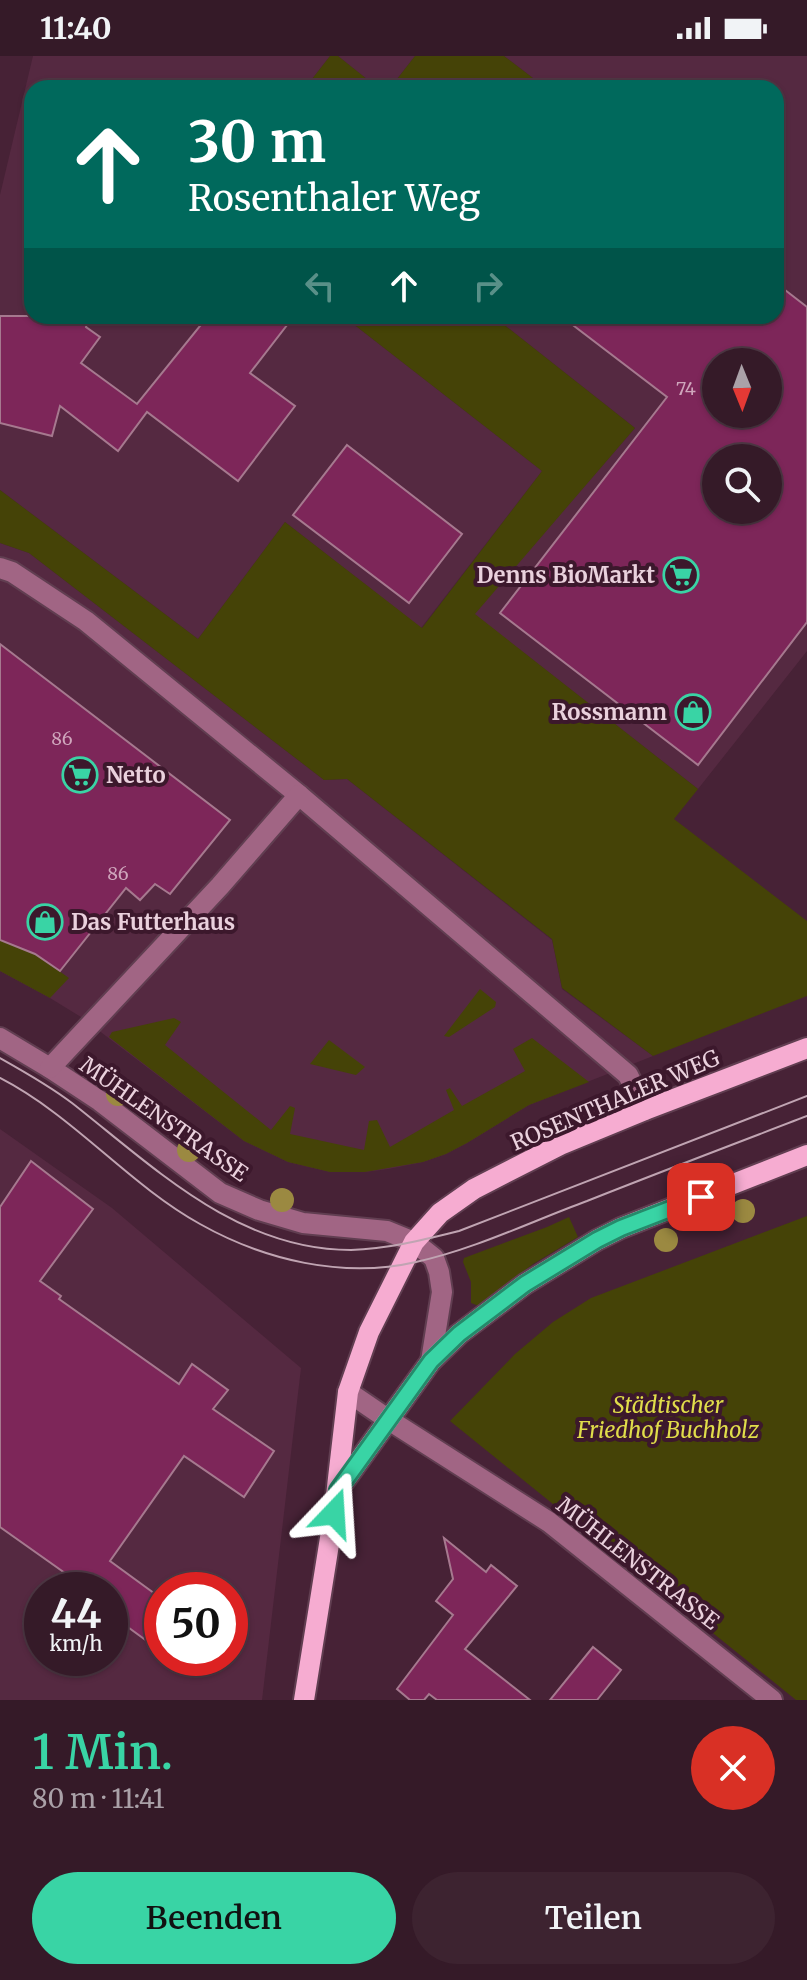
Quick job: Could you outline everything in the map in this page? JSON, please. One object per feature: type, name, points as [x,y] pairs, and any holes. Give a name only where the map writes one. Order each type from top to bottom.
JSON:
[{"type":"main road","name":"ROSENTHALER WEG","points":[[304,1700],[338,1490],[348,1392],[369,1332],[414,1242],[440,1213],[474,1189],[560,1145],[807,1048]]},
{"type":"main road","points":[[338,1490],[431,1361],[459,1334],[525,1284],[621,1228],[807,1155]]},
{"type":"street","points":[[0,568],[12,572],[86,621],[299,795],[628,1075],[645,1110]]},
{"type":"street","points":[[50,1068],[220,886],[299,795]]},
{"type":"street","name":"MÜHLENSTRASSE","points":[[0,1038],[100,1101],[220,1193],[259,1210],[303,1223],[387,1231],[414,1242]]},
{"type":"street","points":[[414,1242],[434,1258],[442,1292],[431,1361]]},
{"type":"street","name":"MÜHLENSTRASSE","points":[[348,1392],[549,1522],[772,1700]]},
{"type":"shaded area","points":[[33,56],[330,56],[311,80],[27,80]]},
{"type":"shaded area","points":[[338,56],[415,56],[396,80],[368,80]]},
{"type":"shaded area","points":[[504,56],[807,56],[807,651],[698,789],[474,614],[635,428],[503,324],[784,324],[784,80],[536,80]]},
{"type":"shaded area","points":[[24,94],[24,324],[353,324],[542,471],[421,628],[285,522],[198,639],[0,490],[0,195]]},
{"type":"shaded area","points":[[0,543],[29,553],[324,780],[347,779],[552,940],[562,989],[653,1056],[529,1105],[446,1154],[388,1169],[330,1172],[288,1162],[244,1141],[81,1017],[0,971]]},
{"type":"shaded area","points":[[0,1129],[112,1208],[301,1368],[262,1700],[0,1700]]},
{"type":"green space","points":[[330,56],[338,56],[368,80],[311,80]]},
{"type":"green space","points":[[415,56],[504,56],[536,80],[396,80]]},
{"type":"green space","points":[[353,324],[503,324],[635,428],[475,614],[698,789],[674,819],[807,921],[807,996],[653,1056],[562,988],[552,939],[347,779],[324,780],[29,553],[0,543],[0,490],[198,639],[285,522],[422,628],[542,471]]},
{"type":"green space","points":[[0,940],[35,954],[69,978],[50,998],[0,971]]},
{"type":"green space","points":[[480,989],[496,1002],[495,1007],[449,1037],[444,1036]]},
{"type":"green space","points":[[174,1018],[181,1022],[165,1045],[271,1130],[290,1106],[295,1108],[290,1134],[364,1150],[369,1121],[377,1120],[390,1147],[454,1110],[446,1090],[450,1088],[462,1106],[525,1071],[513,1049],[532,1038],[589,1082],[529,1105],[467,1143],[423,1162],[365,1172],[330,1172],[288,1162],[244,1141],[109,1037],[112,1032]]},
{"type":"green space","points":[[329,1040],[365,1067],[356,1075],[310,1064]]},
{"type":"green space","name":"Städtischer Friedhof Buchholz","points":[[807,1216],[807,1700],[796,1700],[450,1421],[515,1354],[553,1322],[591,1298]]},
{"type":"green space","points":[[569,1217],[578,1237],[533,1264],[479,1306],[471,1303],[471,1282],[464,1258]]},
{"type":"building","points":[[784,289],[807,307],[807,622],[698,765],[500,613],[667,397],[571,324],[784,324]]},
{"type":"building","points":[[0,316],[24,316],[24,324],[87,324],[86,327],[100,337],[81,363],[137,404],[202,324],[288,324],[250,373],[295,406],[238,481],[147,412],[118,451],[60,406],[52,436],[0,423]]},
{"type":"building","points":[[347,445],[462,534],[409,603],[293,515]]},
{"type":"building","points":[[0,644],[230,820],[170,894],[155,884],[140,900],[126,888],[60,971],[35,954],[0,940]]},
{"type":"building","points":[[31,1161],[93,1209],[40,1281],[61,1296],[59,1299],[179,1384],[192,1364],[228,1390],[213,1409],[274,1451],[244,1497],[184,1456],[110,1561],[125,1572],[64,1572],[0,1527],[0,1207]]},
{"type":"building","points":[[444,1538],[486,1572],[491,1565],[517,1586],[465,1649],[530,1700],[437,1700],[429,1694],[424,1700],[410,1700],[397,1689],[453,1615],[436,1601],[453,1579]]},
{"type":"building","points":[[128,1574],[144,1586],[144,1639],[128,1627]]},
{"type":"building","points":[[593,1647],[621,1670],[597,1700],[550,1700]]},
{"type":"tram line","points":[[0,1058],[72,1103],[167,1179],[235,1221],[272,1236],[310,1246],[351,1250],[392,1246],[459,1231],[807,1096]]},
{"type":"tram line","points":[[0,1078],[52,1111],[149,1190],[200,1224],[250,1248],[332,1267],[388,1267],[460,1250],[807,1116]]},
{"type":"place","name":"Denns BioMarkt","points":[[681,575]]},
{"type":"place","name":"Rossmann","points":[[693,712]]},
{"type":"place","name":"Netto","points":[[80,775]]},
{"type":"place","name":"Das Futterhaus","points":[[45,922]]},
{"type":"route","points":[[334,1513],[338,1490],[431,1361],[459,1334],[525,1284],[597,1240],[701,1197]]}]
